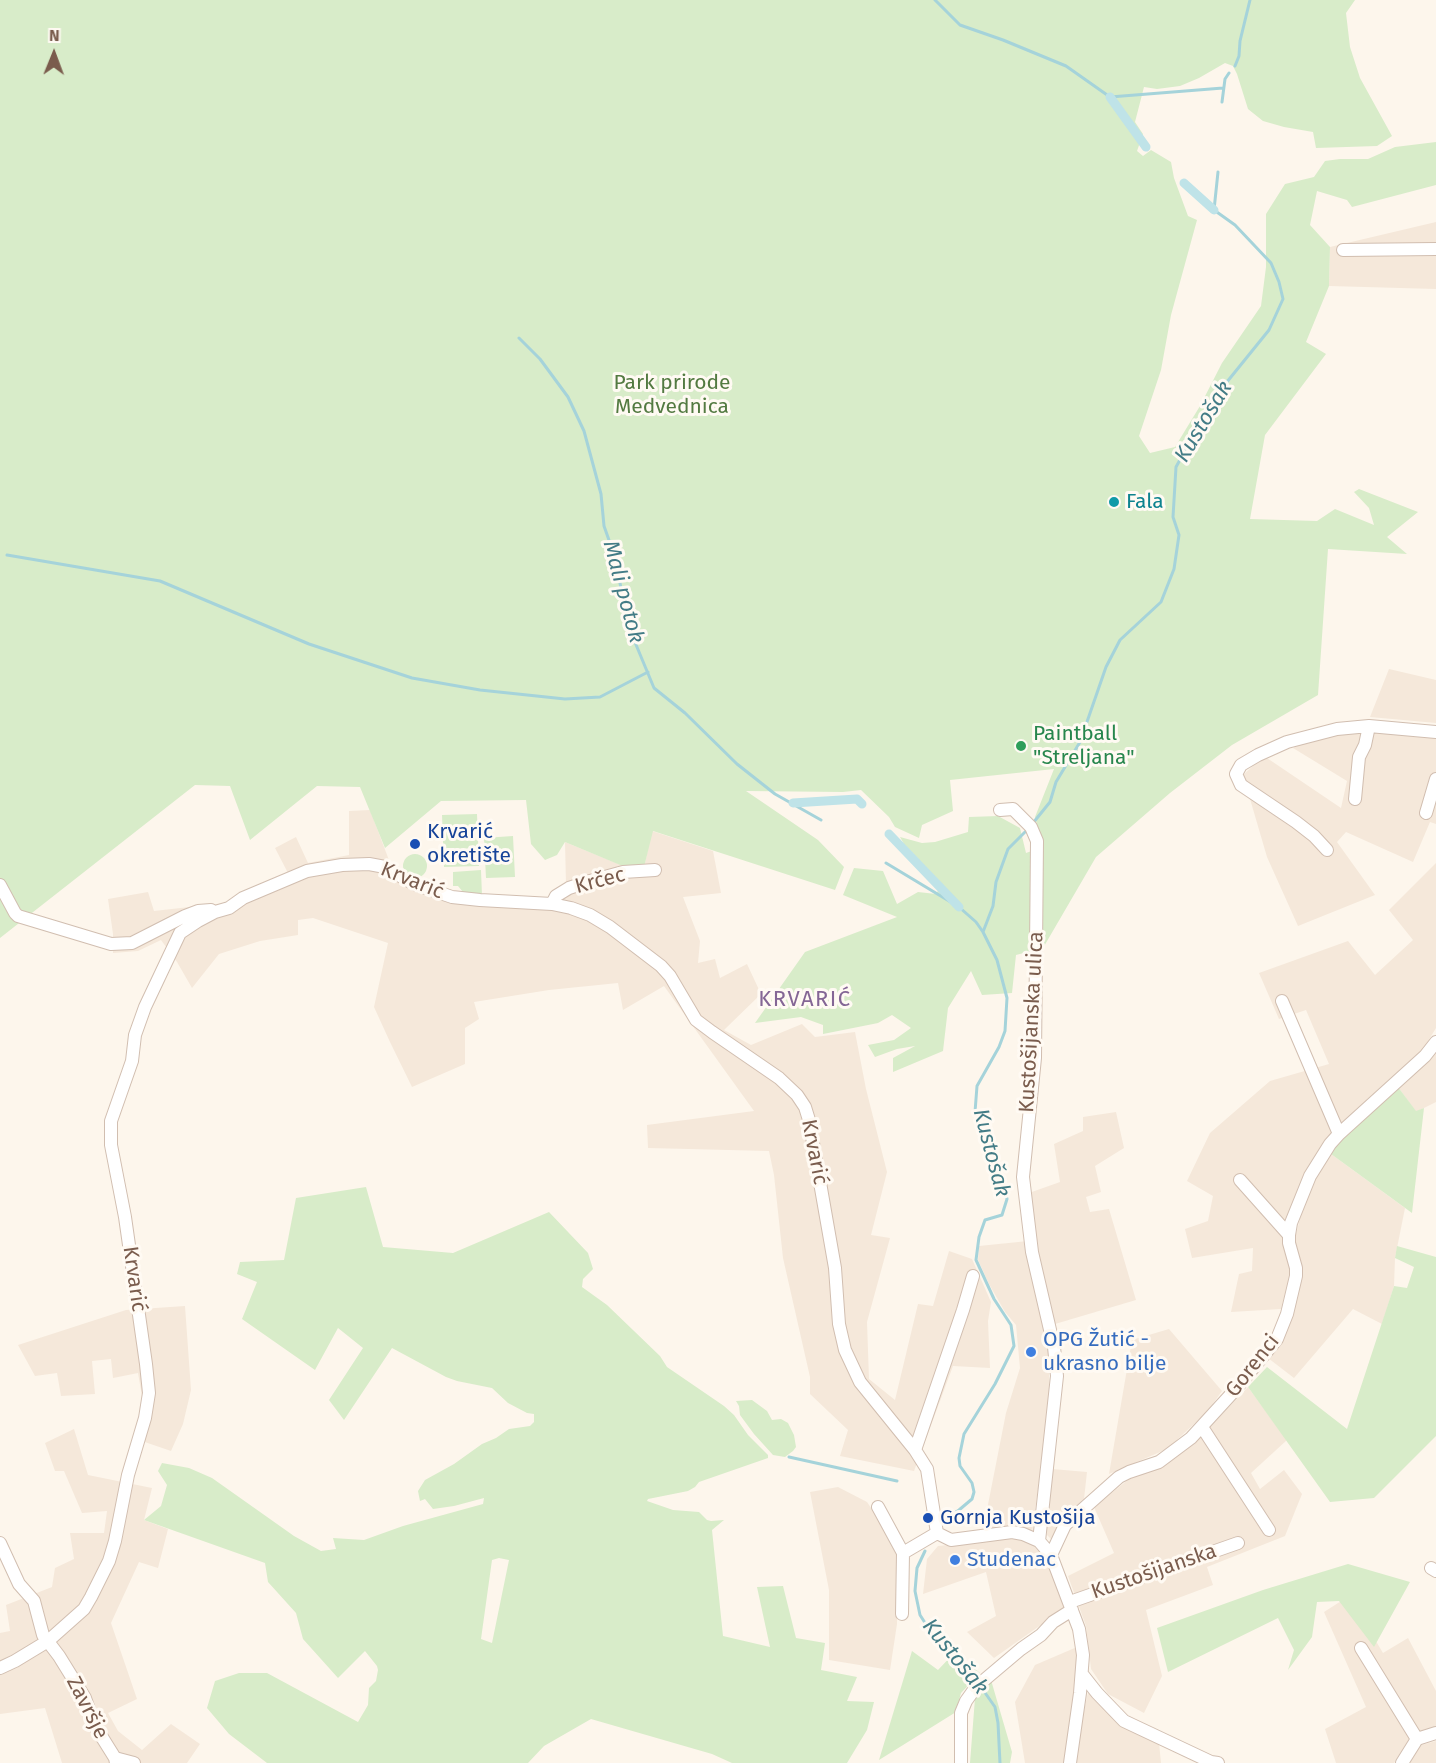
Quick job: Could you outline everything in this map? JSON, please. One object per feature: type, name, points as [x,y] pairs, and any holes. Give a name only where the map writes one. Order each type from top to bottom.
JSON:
[{"type":"street","points":[[1343,250],[1436,249]]},
{"type":"street","points":[[1355,799],[1359,757],[1365,745],[1369,726]]},
{"type":"street","points":[[1327,849],[1296,822],[1246,789],[1237,779],[1237,770],[1241,765],[1287,742],[1337,729],[1369,726],[1436,732]]},
{"type":"street","points":[[1426,813],[1436,779]]},
{"type":"street","name":"Kustošijanska ulica","points":[[1000,810],[1013,809],[1031,827],[1037,841],[1035,1058],[1023,1177],[1032,1252],[1054,1347],[1057,1376],[1039,1541]]},
{"type":"street","name":"Krvarić","points":[[0,1668],[37,1649],[84,1609],[109,1561],[128,1475],[145,1418],[149,1393],[125,1217],[111,1145],[111,1121],[132,1060],[135,1035],[144,1007],[180,933],[215,912],[229,908],[243,898],[307,871],[342,865],[369,864],[385,867],[414,884],[453,897],[552,904],[590,915],[610,927],[661,966],[670,976],[696,1020],[779,1078],[797,1095],[805,1107],[809,1120],[835,1268],[839,1324],[844,1350],[860,1382],[915,1450],[927,1469],[937,1533]]},
{"type":"street","name":"Krčec","points":[[552,904],[556,896],[569,888],[590,881],[623,872],[655,870]]},
{"type":"street","points":[[0,885],[18,916],[111,944],[132,943],[198,911],[215,912]]},
{"type":"street","points":[[1282,1001],[1339,1134]]},
{"type":"street","name":"Gorenci","points":[[1051,1555],[1065,1525],[1119,1477],[1159,1462],[1191,1438],[1277,1339],[1287,1314],[1296,1276],[1296,1268],[1288,1243],[1291,1223],[1311,1176],[1330,1144],[1339,1134],[1425,1056],[1436,1042]]},
{"type":"street","points":[[1240,1180],[1289,1235]]},
{"type":"street","points":[[915,1450],[973,1276]]},
{"type":"street","points":[[1202,1426],[1269,1530]]},
{"type":"street","points":[[878,1507],[903,1553],[902,1614]]},
{"type":"street","points":[[903,1553],[937,1533],[951,1540],[1012,1532],[1039,1541],[1051,1555],[1071,1606],[1082,1643],[1082,1674],[1070,1763]]},
{"type":"street","name":"Završje","points":[[0,1543],[19,1584],[34,1601],[41,1630],[82,1692],[95,1726],[116,1761],[134,1763]]},
{"type":"street","name":"Kustošijanska","points":[[961,1763],[961,1713],[966,1701],[981,1683],[1021,1648],[1041,1635],[1071,1606],[1238,1543]]},
{"type":"street","points":[[1361,1648],[1417,1739]]},
{"type":"street","points":[[1082,1674],[1124,1721],[1211,1762],[1218,1763]]},
{"type":"street","points":[[1402,1763],[1417,1739],[1436,1733]]},
{"type":"shaded area","points":[[1436,222],[1436,289],[1329,286],[1330,247]]},
{"type":"shaded area","points":[[1389,669],[1436,680],[1436,723],[1370,717]]},
{"type":"shaded area","points":[[1359,729],[1436,736],[1436,824],[1430,822],[1413,862],[1346,832],[1337,842],[1375,895],[1298,926],[1267,857],[1243,775],[1264,756],[1341,808],[1347,781],[1293,748],[1315,738]]},
{"type":"shaded area","points":[[370,810],[395,876],[409,887],[434,898],[480,906],[547,902],[566,884],[565,842],[626,867],[644,867],[652,831],[713,851],[721,893],[683,897],[700,941],[698,963],[715,959],[720,978],[747,964],[761,994],[724,1030],[751,1045],[802,1024],[815,1037],[855,1032],[866,1089],[887,1172],[871,1235],[890,1238],[867,1322],[869,1379],[895,1400],[918,1304],[933,1306],[949,1251],[972,1259],[991,1302],[988,1321],[990,1368],[953,1366],[914,1471],[840,1456],[848,1430],[810,1394],[810,1377],[783,1258],[774,1175],[769,1151],[648,1148],[647,1125],[754,1111],[664,986],[623,1010],[618,983],[549,990],[474,1002],[479,1019],[465,1028],[465,1064],[412,1087],[374,1007],[388,943],[313,918],[298,920],[298,935],[260,941],[219,954],[192,988],[161,940],[138,951],[113,953],[108,899],[148,892],[154,911],[234,902],[288,873],[275,848],[296,837],[308,863],[349,855],[349,811]]},
{"type":"shaded area","points":[[1436,863],[1436,1028],[1422,1051],[1341,1124],[1300,1186],[1291,1270],[1281,1309],[1231,1312],[1239,1274],[1252,1271],[1253,1248],[1192,1258],[1185,1229],[1208,1221],[1213,1196],[1187,1181],[1210,1133],[1270,1081],[1329,1064],[1306,1010],[1279,1019],[1259,973],[1348,941],[1375,975],[1413,940],[1389,910]]},
{"type":"shaded area","points":[[1434,1050],[1436,1052],[1436,1102],[1416,1112],[1398,1087]]},
{"type":"shaded area","points":[[1116,1112],[1124,1148],[1095,1166],[1101,1192],[1086,1197],[1090,1212],[1109,1209],[1136,1300],[1055,1324],[1034,1235],[1029,1193],[1060,1182],[1054,1144],[1083,1131],[1083,1117]]},
{"type":"shaded area","points":[[1331,1154],[1405,1208],[1395,1258],[1394,1286],[1382,1324],[1353,1309],[1294,1378],[1268,1358],[1282,1341],[1294,1242],[1305,1199],[1316,1175]]},
{"type":"shaded area","points":[[1028,1241],[1048,1347],[1050,1400],[1032,1533],[983,1530],[1006,1413],[1020,1368],[1016,1325],[1005,1312],[989,1284],[978,1260],[979,1246]]},
{"type":"shaded area","points":[[185,1306],[191,1390],[183,1424],[171,1451],[133,1438],[143,1402],[138,1373],[113,1378],[111,1359],[92,1361],[95,1394],[61,1396],[57,1373],[35,1376],[18,1345],[126,1310]]},
{"type":"shaded area","points":[[1169,1329],[1222,1391],[1207,1412],[1167,1449],[1109,1474],[1132,1340]]},
{"type":"shaded area","points":[[1248,1387],[1287,1440],[1251,1473],[1260,1489],[1284,1470],[1302,1494],[1285,1536],[1207,1567],[1213,1585],[1146,1610],[1162,1676],[1144,1713],[1108,1694],[1091,1669],[1086,1626],[1068,1576],[1114,1553],[1094,1507],[1129,1479],[1163,1467],[1197,1440]]},
{"type":"shaded area","points":[[74,1429],[88,1475],[152,1488],[144,1520],[168,1529],[158,1568],[139,1562],[111,1623],[137,1699],[108,1713],[118,1731],[142,1750],[171,1724],[200,1744],[187,1763],[62,1763],[45,1708],[0,1714],[0,1633],[10,1631],[6,1605],[52,1587],[55,1568],[74,1559],[70,1533],[104,1533],[107,1511],[82,1513],[64,1471],[55,1471],[45,1443]]},
{"type":"shaded area","points":[[1052,1469],[1087,1472],[1084,1499],[1064,1517],[1051,1539],[1047,1535],[1046,1515]]},
{"type":"shaded area","points":[[838,1487],[867,1502],[884,1527],[898,1556],[897,1624],[890,1670],[829,1660],[829,1590],[810,1492]]},
{"type":"shaded area","points":[[1017,1538],[1035,1545],[1051,1569],[1065,1608],[994,1658],[967,1632],[996,1616],[986,1572],[923,1594],[927,1559],[938,1546]]},
{"type":"shaded area","points":[[1349,1596],[1383,1653],[1408,1638],[1436,1691],[1436,1730],[1409,1739],[1394,1763],[1336,1763],[1325,1729],[1366,1707],[1324,1612]]},
{"type":"shaded area","points":[[1077,1647],[1076,1691],[1065,1763],[1025,1763],[1015,1702],[1035,1665]]},
{"type":"shaded area","points":[[1088,1692],[1130,1731],[1159,1743],[1161,1763],[1075,1763],[1075,1753]]},
{"type":"shaded area","points":[[1436,1741],[1436,1763],[1410,1763],[1418,1746]]},
{"type":"green space","name":"Park prirode Medvednica","points":[[0,0],[1355,0],[1346,13],[1350,47],[1360,78],[1392,136],[1377,146],[1316,148],[1313,132],[1263,121],[1248,109],[1233,66],[1225,63],[1180,86],[1157,89],[1144,87],[1135,122],[1143,134],[1137,151],[1143,156],[1151,150],[1171,162],[1174,178],[1188,216],[1197,220],[1171,315],[1161,370],[1139,436],[1150,453],[1175,447],[1222,363],[1261,306],[1266,267],[1266,214],[1285,184],[1314,177],[1325,161],[1368,159],[1395,147],[1436,142],[1436,185],[1352,207],[1347,200],[1317,191],[1310,225],[1330,247],[1329,286],[1306,342],[1326,354],[1265,435],[1250,519],[1317,521],[1335,509],[1374,525],[1369,508],[1354,492],[1359,489],[1418,512],[1387,537],[1407,554],[1328,549],[1318,695],[1232,745],[1170,793],[1096,857],[1043,948],[1016,955],[1012,993],[982,995],[971,971],[948,1008],[943,1051],[893,1072],[893,1058],[915,1046],[897,1049],[875,1057],[868,1045],[894,1040],[911,1028],[892,1015],[878,1023],[823,1034],[823,1025],[801,1017],[755,1023],[805,952],[897,917],[843,895],[854,868],[883,871],[897,904],[918,892],[936,894],[942,884],[900,837],[922,843],[935,842],[968,832],[969,817],[998,816],[1020,828],[1026,853],[1043,847],[1035,817],[1054,769],[950,780],[953,811],[922,825],[919,838],[895,827],[889,817],[861,790],[843,792],[746,791],[818,840],[844,867],[835,890],[653,831],[644,867],[625,867],[565,842],[557,855],[545,860],[531,844],[526,800],[441,801],[385,848],[360,787],[317,786],[250,840],[230,786],[195,785],[0,938]]},
{"type":"green space","points":[[477,814],[479,866],[444,867],[442,815]]},
{"type":"green space","points":[[513,836],[515,877],[486,878],[484,838]]},
{"type":"green space","points":[[415,854],[420,855],[426,861],[426,871],[420,877],[415,878],[410,877],[404,871],[403,866],[404,861],[410,855]]},
{"type":"green space","points":[[481,870],[482,896],[463,892],[458,886],[453,886],[453,872]]},
{"type":"green space","points":[[1398,1087],[1416,1111],[1424,1108],[1412,1213],[1331,1154],[1330,1149]]},
{"type":"green space","points":[[366,1187],[383,1247],[453,1253],[549,1212],[588,1253],[593,1269],[583,1279],[582,1287],[607,1305],[660,1356],[667,1367],[734,1415],[748,1435],[768,1455],[768,1458],[699,1482],[688,1491],[647,1501],[673,1510],[699,1512],[711,1521],[724,1520],[712,1530],[723,1636],[770,1647],[757,1587],[783,1586],[796,1638],[825,1643],[821,1670],[857,1677],[847,1701],[874,1702],[867,1730],[847,1763],[732,1763],[712,1754],[591,1719],[544,1746],[528,1763],[267,1763],[229,1734],[207,1708],[215,1681],[239,1673],[267,1673],[358,1722],[368,1705],[369,1688],[376,1681],[378,1670],[365,1651],[338,1678],[303,1639],[296,1613],[268,1582],[265,1563],[144,1520],[161,1506],[167,1485],[158,1471],[162,1463],[189,1468],[212,1478],[294,1536],[321,1551],[336,1549],[333,1538],[364,1540],[403,1526],[483,1504],[484,1498],[433,1509],[425,1499],[420,1501],[418,1491],[425,1480],[454,1464],[482,1444],[509,1429],[530,1426],[534,1422],[534,1414],[527,1413],[508,1403],[492,1388],[446,1377],[392,1348],[344,1420],[329,1400],[363,1348],[338,1328],[315,1370],[242,1319],[257,1282],[237,1274],[240,1262],[284,1260],[296,1198]],"holes":[[[499,1558],[509,1560],[492,1643],[481,1639],[492,1560]]]},
{"type":"green space","points":[[1397,1246],[1436,1257],[1436,1436],[1374,1498],[1330,1502],[1248,1387],[1267,1367],[1347,1429],[1394,1286],[1407,1288],[1414,1267],[1395,1258]]},
{"type":"green space","points":[[752,1400],[767,1411],[772,1420],[781,1419],[788,1423],[794,1435],[796,1447],[785,1457],[773,1455],[740,1415],[736,1401]]},
{"type":"green space","points":[[1348,1564],[1410,1582],[1374,1647],[1339,1601],[1317,1602],[1312,1637],[1288,1670],[1294,1650],[1278,1618],[1168,1672],[1157,1628],[1263,1590]]},
{"type":"green space","points":[[912,1651],[938,1670],[955,1652],[980,1673],[961,1693],[956,1712],[879,1760]]},
{"type":"green space","points":[[991,1680],[1012,1752],[1010,1763],[970,1763],[975,1698]]},
{"type":"waterway","points":[[935,0],[960,25],[1066,66],[1110,97],[1223,88]]},
{"type":"waterway","name":"Kustošak","points":[[1235,66],[1250,0]]},
{"type":"waterway","name":"Kustošak","points":[[1222,102],[1225,79],[1229,73]]},
{"type":"waterway","points":[[1110,97],[1146,147]]},
{"type":"waterway","name":"Kustošak","points":[[1033,823],[1050,802],[1056,782],[1080,742],[1106,667],[1120,640],[1161,602],[1174,569],[1179,535],[1173,517],[1176,467],[1187,447],[1209,418],[1218,393],[1269,330],[1283,299],[1271,263],[1235,225],[1214,210],[1218,172]]},
{"type":"waterway","points":[[1184,183],[1214,210]]},
{"type":"waterway","name":"Mali potok","points":[[519,338],[540,359],[568,397],[584,431],[601,494],[604,526],[616,560],[627,623],[654,688],[685,713],[737,764],[775,794],[821,820]]},
{"type":"waterway","points":[[7,555],[160,581],[309,644],[412,678],[480,690],[565,699],[600,697],[648,672]]},
{"type":"waterway","points":[[793,803],[857,799],[862,804]]},
{"type":"waterway","name":"Kustošak","points":[[943,1523],[945,1519],[972,1499],[974,1492],[972,1483],[960,1466],[959,1458],[964,1434],[995,1384],[1014,1346],[1011,1325],[994,1299],[976,1260],[979,1237],[985,1220],[1002,1215],[1007,1199],[993,1147],[975,1112],[977,1086],[999,1047],[1005,1031],[1007,998],[997,960],[983,932],[993,906],[996,882],[1008,849],[1029,828]]},
{"type":"waterway","points":[[889,834],[959,907]]},
{"type":"waterway","name":"Mali potok","points":[[886,863],[959,907],[976,922],[983,932]]},
{"type":"waterway","points":[[789,1457],[897,1481]]},
{"type":"waterway","name":"Kustošak","points":[[925,1551],[917,1568],[915,1591],[920,1615],[938,1643],[977,1681]]},
{"type":"waterway","name":"Kustošak","points":[[981,1687],[995,1707],[1000,1763]]},
{"type":"place","name":"Fala","points":[[1114,502]]},
{"type":"place","name":"Paintball \"Streljana\"","points":[[1021,746]]},
{"type":"place","name":"Krvarić okretište","points":[[415,844]]},
{"type":"place","name":"OPG Žutić - ukrasno bilje","points":[[1031,1352]]},
{"type":"place","name":"Gornja Kustošija","points":[[928,1518]]},
{"type":"place","name":"Studenac","points":[[955,1560]]},
{"type":"district","name":"KRVARIĆ","points":[[805,1000]]}]
